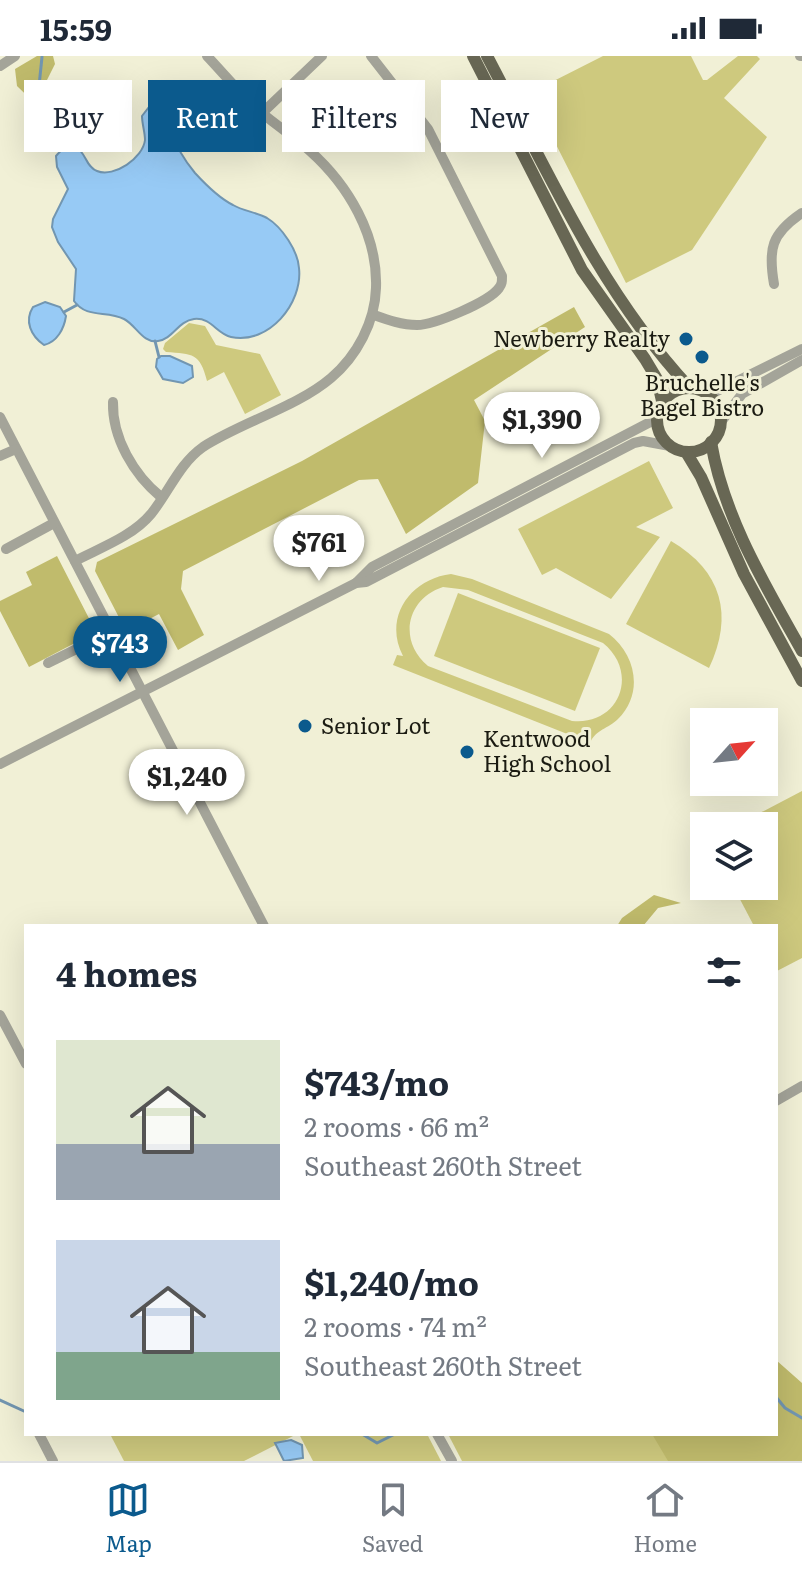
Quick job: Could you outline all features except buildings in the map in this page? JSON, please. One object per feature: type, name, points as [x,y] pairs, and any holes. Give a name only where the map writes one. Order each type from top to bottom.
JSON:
[{"type":"main road","points":[[473,56],[582,270],[657,379],[662,401],[656,419],[662,439],[686,452],[704,448],[711,442],[721,422],[716,402],[709,395],[689,387],[650,341],[603,275],[487,56]]},
{"type":"main road","points":[[662,401],[678,389],[689,387]]},
{"type":"main road","points":[[711,442],[738,532],[802,651]]},
{"type":"main road","points":[[686,452],[701,477],[726,537],[802,681]]},
{"type":"main road","points":[[766,615],[786,622]]},
{"type":"street","points":[[0,66],[15,56]]},
{"type":"street","points":[[207,56],[230,80]]},
{"type":"street","points":[[266,109],[322,56]]},
{"type":"street","points":[[371,56],[428,129],[500,270],[501,283],[490,296],[435,322],[401,324],[374,315]]},
{"type":"street","points":[[75,561],[138,527],[153,512],[182,468],[202,448],[331,378],[350,358],[374,315],[376,268],[358,212],[324,165],[266,116]]},
{"type":"street","points":[[774,284],[770,262],[772,245],[780,232],[802,213]]},
{"type":"street","points":[[709,395],[802,349]]},
{"type":"street","points":[[721,422],[742,394],[802,360]]},
{"type":"street","points":[[113,402],[116,432],[139,476],[161,497]]},
{"type":"street","points":[[0,417],[263,924]]},
{"type":"street","points":[[0,764],[356,583],[372,567],[656,419]]},
{"type":"street","points":[[356,583],[366,582],[634,443],[643,441],[670,446]]},
{"type":"street","points":[[0,456],[16,449]]},
{"type":"street","points":[[6,549],[54,523]]},
{"type":"street","points":[[48,663],[111,632]]},
{"type":"street","points":[[0,1015],[24,1060]]},
{"type":"street","points":[[778,1100],[802,1086]]},
{"type":"street","points":[[40,1436],[53,1461]]},
{"type":"street","points":[[438,1436],[452,1461]]},
{"type":"shaded area","points":[[37,56],[53,56],[55,64],[47,80],[24,80],[24,93],[17,86],[15,69]]},
{"type":"shaded area","points":[[603,56],[691,56],[703,80],[707,80],[738,56],[757,56],[760,59],[724,98],[767,137],[692,250],[626,283],[557,146],[556,80]]},
{"type":"shaded area","points":[[574,307],[585,327],[474,400],[485,421],[478,483],[406,534],[378,479],[359,480],[183,571],[181,589],[204,635],[178,650],[159,614],[126,631],[95,571],[97,562],[302,461]]},
{"type":"shaded area","points":[[189,323],[205,326],[216,345],[260,354],[281,395],[245,414],[224,372],[207,381],[194,357],[163,349],[165,343]]},
{"type":"shaded area","points":[[649,461],[673,508],[636,527],[660,537],[611,599],[556,568],[542,575],[518,529]]},
{"type":"shaded area","points":[[671,541],[702,566],[718,596],[721,630],[709,668],[626,624]]},
{"type":"shaded area","points":[[57,556],[96,632],[29,667],[0,611],[0,601],[32,585],[26,572]]},
{"type":"shaded area","points":[[451,574],[472,579],[609,634],[631,663],[634,686],[626,709],[590,743],[393,665],[397,655],[403,656],[396,628],[404,603],[413,592],[436,577]],"holes":[[[443,587],[468,590],[603,643],[614,655],[622,682],[612,706],[602,715],[572,721],[428,666],[412,645],[410,622],[414,611],[421,601]]]},
{"type":"shaded area","points":[[458,593],[600,648],[575,711],[434,656]]},
{"type":"shaded area","points":[[802,791],[802,958],[778,970],[778,924],[753,924],[740,900],[778,900],[778,812],[762,812]]},
{"type":"shaded area","points":[[654,895],[681,903],[658,908],[645,924],[618,924]]},
{"type":"shaded area","points":[[778,1362],[802,1383],[802,1461],[668,1461],[653,1436],[778,1436]]},
{"type":"shaded area","points":[[111,1436],[293,1436],[244,1461],[124,1461]]},
{"type":"shaded area","points":[[300,1436],[428,1436],[441,1461],[313,1461]]},
{"type":"shaded area","points":[[449,1436],[716,1436],[670,1461],[462,1461]]},
{"type":"water","points":[[148,108],[148,152],[180,152],[208,187],[233,205],[273,222],[292,247],[299,268],[295,295],[281,319],[258,335],[231,337],[205,321],[194,319],[188,320],[163,340],[153,341],[124,319],[85,310],[74,301],[76,269],[52,227],[68,189],[57,167],[56,156],[60,152],[81,152],[97,171],[119,169],[133,160],[143,147],[142,116]]},
{"type":"water","points":[[45,302],[60,307],[66,316],[59,334],[44,345],[32,333],[29,318],[33,307]]},
{"type":"water","points":[[170,356],[192,366],[193,377],[183,383],[163,379],[156,367],[157,359]]},
{"type":"water","points":[[291,1440],[302,1445],[303,1458],[284,1461],[275,1443]]},
{"type":"waterway","points":[[40,80],[42,57]]},
{"type":"waterway","points":[[64,312],[77,305]]},
{"type":"waterway","points":[[155,341],[159,357]]},
{"type":"waterway","points":[[778,1399],[785,1408],[802,1418]]},
{"type":"waterway","points":[[0,1400],[24,1411]]},
{"type":"waterway","points":[[365,1436],[377,1443],[391,1436]]},
{"type":"place","name":"Newberry Realty","points":[[686,339]]},
{"type":"place","name":"Bruchelle's Bagel Bistro","points":[[702,357]]},
{"type":"place","name":"Senior Lot","points":[[305,726]]},
{"type":"place","name":"Kentwood High School","points":[[467,752]]}]
